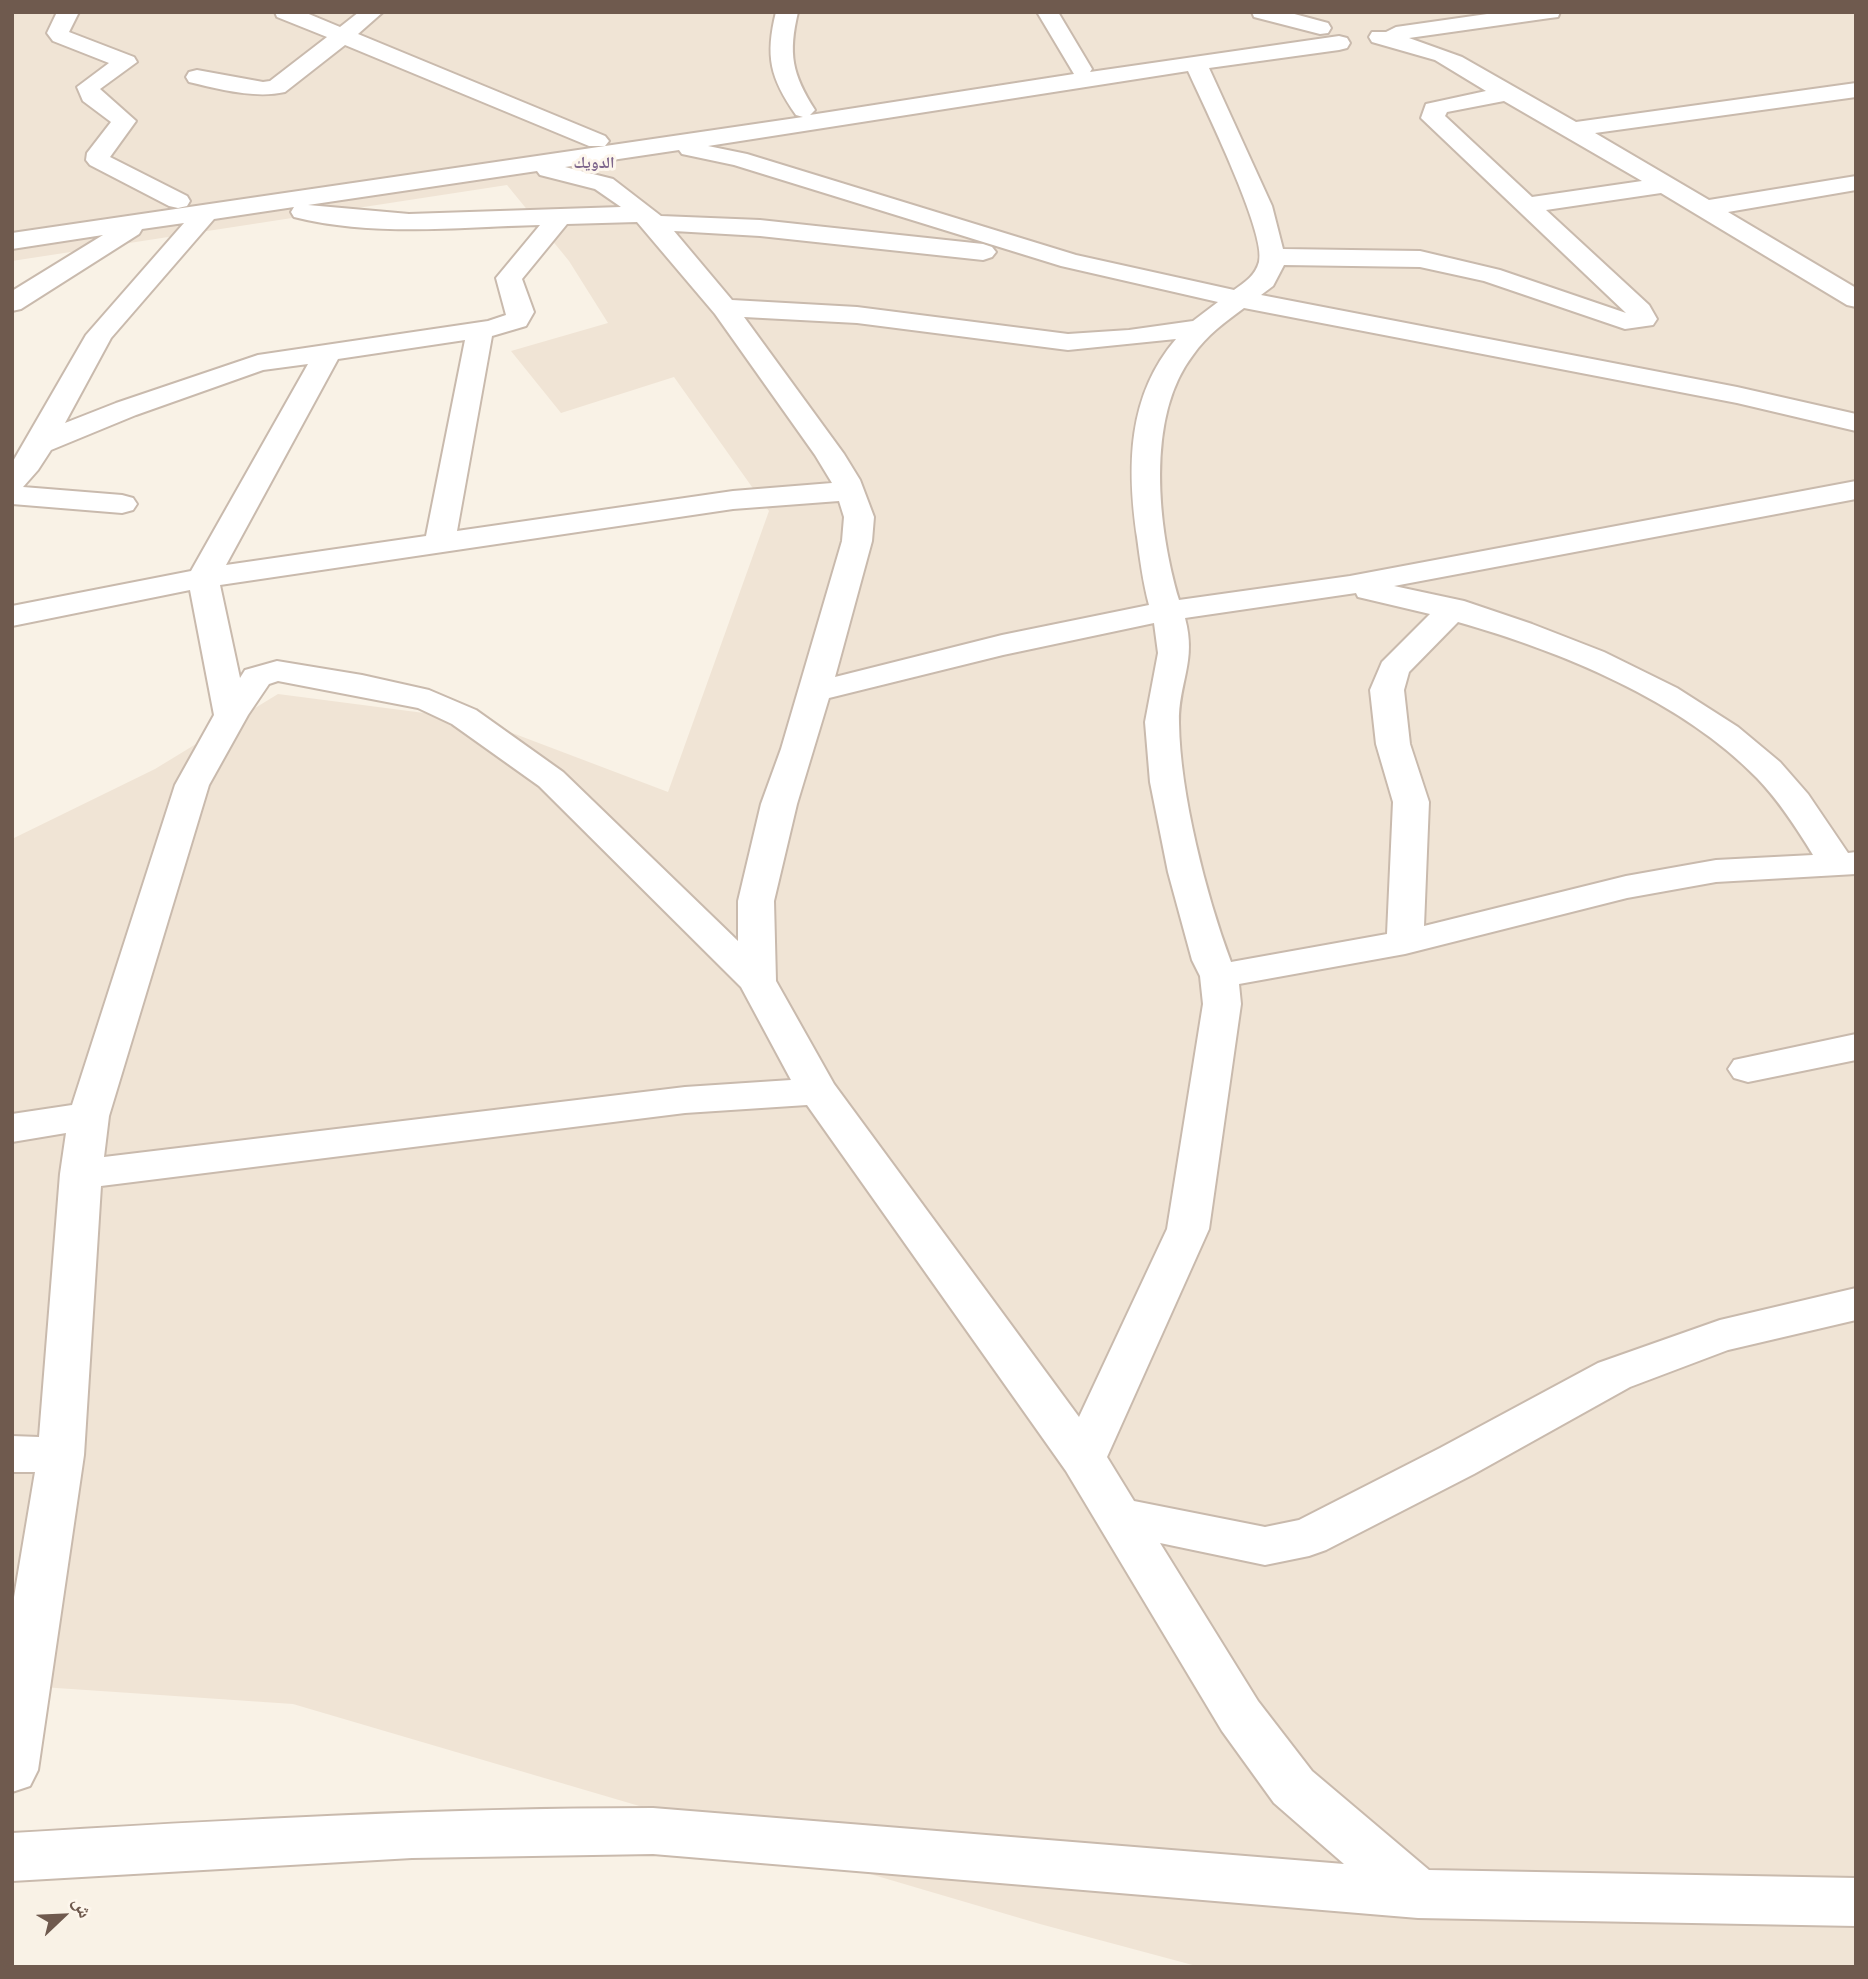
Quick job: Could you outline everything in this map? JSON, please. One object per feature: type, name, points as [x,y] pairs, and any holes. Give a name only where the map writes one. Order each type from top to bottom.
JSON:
[{"type":"street","points":[[68,12],[59,26],[58,33],[61,36],[126,62],[88,87],[91,96],[124,121],[99,153],[98,160],[178,201]]},
{"type":"street","points":[[285,12],[342,38],[459,82],[597,141]]},
{"type":"street","points":[[197,77],[263,89],[277,87],[373,12]]},
{"type":"street","points":[[787,12],[781,32],[780,68],[787,86],[804,110]]},
{"type":"street","points":[[1046,12],[1081,69]]},
{"type":"street","points":[[1262,12],[1353,32],[1476,76],[1572,129],[1856,299]]},
{"type":"street","points":[[12,241],[207,212],[286,193],[597,141],[804,110],[853,109],[1196,64],[1451,12]]},
{"type":"street","points":[[12,226],[178,201],[286,193],[649,148],[1081,69],[1353,32],[1550,12]]},
{"type":"street","points":[[1083,1458],[1188,1229],[1222,1004],[1219,976],[1211,960],[1173,814],[1162,720],[1175,645],[1158,581],[1149,511],[1146,433],[1158,390],[1182,351],[1201,328],[1264,280],[1272,257],[1260,206],[1196,64]]},
{"type":"street","points":[[1572,129],[1856,90]]},
{"type":"street","points":[[1272,257],[1420,259],[1491,275],[1625,321],[1644,318],[1640,311],[1529,205],[1433,118],[1434,109],[1441,106],[1508,93]]},
{"type":"street","points":[[761,167],[757,158],[761,142],[780,126]]},
{"type":"street","points":[[620,194],[625,169],[649,148],[715,153],[1070,261],[1240,299],[1737,395],[1856,423]]},
{"type":"street","points":[[515,166],[582,177],[604,184],[649,218],[724,308],[829,454],[850,491],[859,517],[857,541],[779,804],[756,901],[757,981]]},
{"type":"street","points":[[1702,209],[1856,183]]},
{"type":"street","points":[[1529,205],[1663,185]]},
{"type":"street","points":[[286,193],[301,211],[362,219],[434,221],[559,217],[649,218],[1070,261]]},
{"type":"street","points":[[12,481],[28,464],[40,444],[99,335],[207,212]]},
{"type":"street","points":[[40,444],[126,409],[244,367],[480,330],[520,317],[521,312],[509,278],[559,217]]},
{"type":"street","points":[[12,303],[141,222]]},
{"type":"street","points":[[1821,278],[1856,272]]},
{"type":"street","points":[[724,308],[857,315],[1068,342],[1129,338],[1201,328]]},
{"type":"street","points":[[440,543],[480,330]]},
{"type":"street","points":[[232,715],[204,578],[328,352]]},
{"type":"street","points":[[814,692],[1002,645],[1168,611],[1350,585],[1856,490]]},
{"type":"street","points":[[12,616],[204,578],[733,500],[850,491]]},
{"type":"street","points":[[12,495],[122,504]]},
{"type":"street","points":[[1350,585],[1453,608],[1514,626],[1570,648],[1702,716],[1747,751],[1779,781],[1846,864]]},
{"type":"street","points":[[1405,942],[1410,802],[1388,717],[1387,690],[1394,669],[1453,608]]},
{"type":"street","points":[[12,1770],[61,1455],[81,1174],[89,1116],[192,785],[257,677],[277,671],[362,685],[443,706],[500,741],[551,779],[757,981],[818,1091],[1083,1458],[1240,1716],[1293,1787],[1418,1894]]},
{"type":"street","points":[[1219,976],[1405,942],[1626,887],[1716,872],[1846,864]]},
{"type":"street","points":[[1748,1069],[1856,1047]]},
{"type":"street","points":[[81,1174],[685,1100],[818,1091]]},
{"type":"street","points":[[12,1128],[89,1116]]},
{"type":"street","points":[[1118,1516],[1265,1546],[1309,1537],[1457,1461],[1614,1375],[1720,1336],[1856,1304]]},
{"type":"street","points":[[12,1454],[61,1455]]},
{"type":"street","points":[[12,1857],[184,1846],[529,1831],[653,1831],[1418,1894],[1856,1902]]},
{"type":"shaded area","points":[[12,12],[1856,12],[1856,1967],[1200,1967],[1040,1924],[293,1704],[12,1685],[12,839],[155,769],[278,694],[478,720],[668,792],[769,511],[674,377],[561,413],[511,351],[608,323],[569,261],[507,185],[12,261]]},
{"type":"district","name":"الدويك","points":[[594,163]]}]
